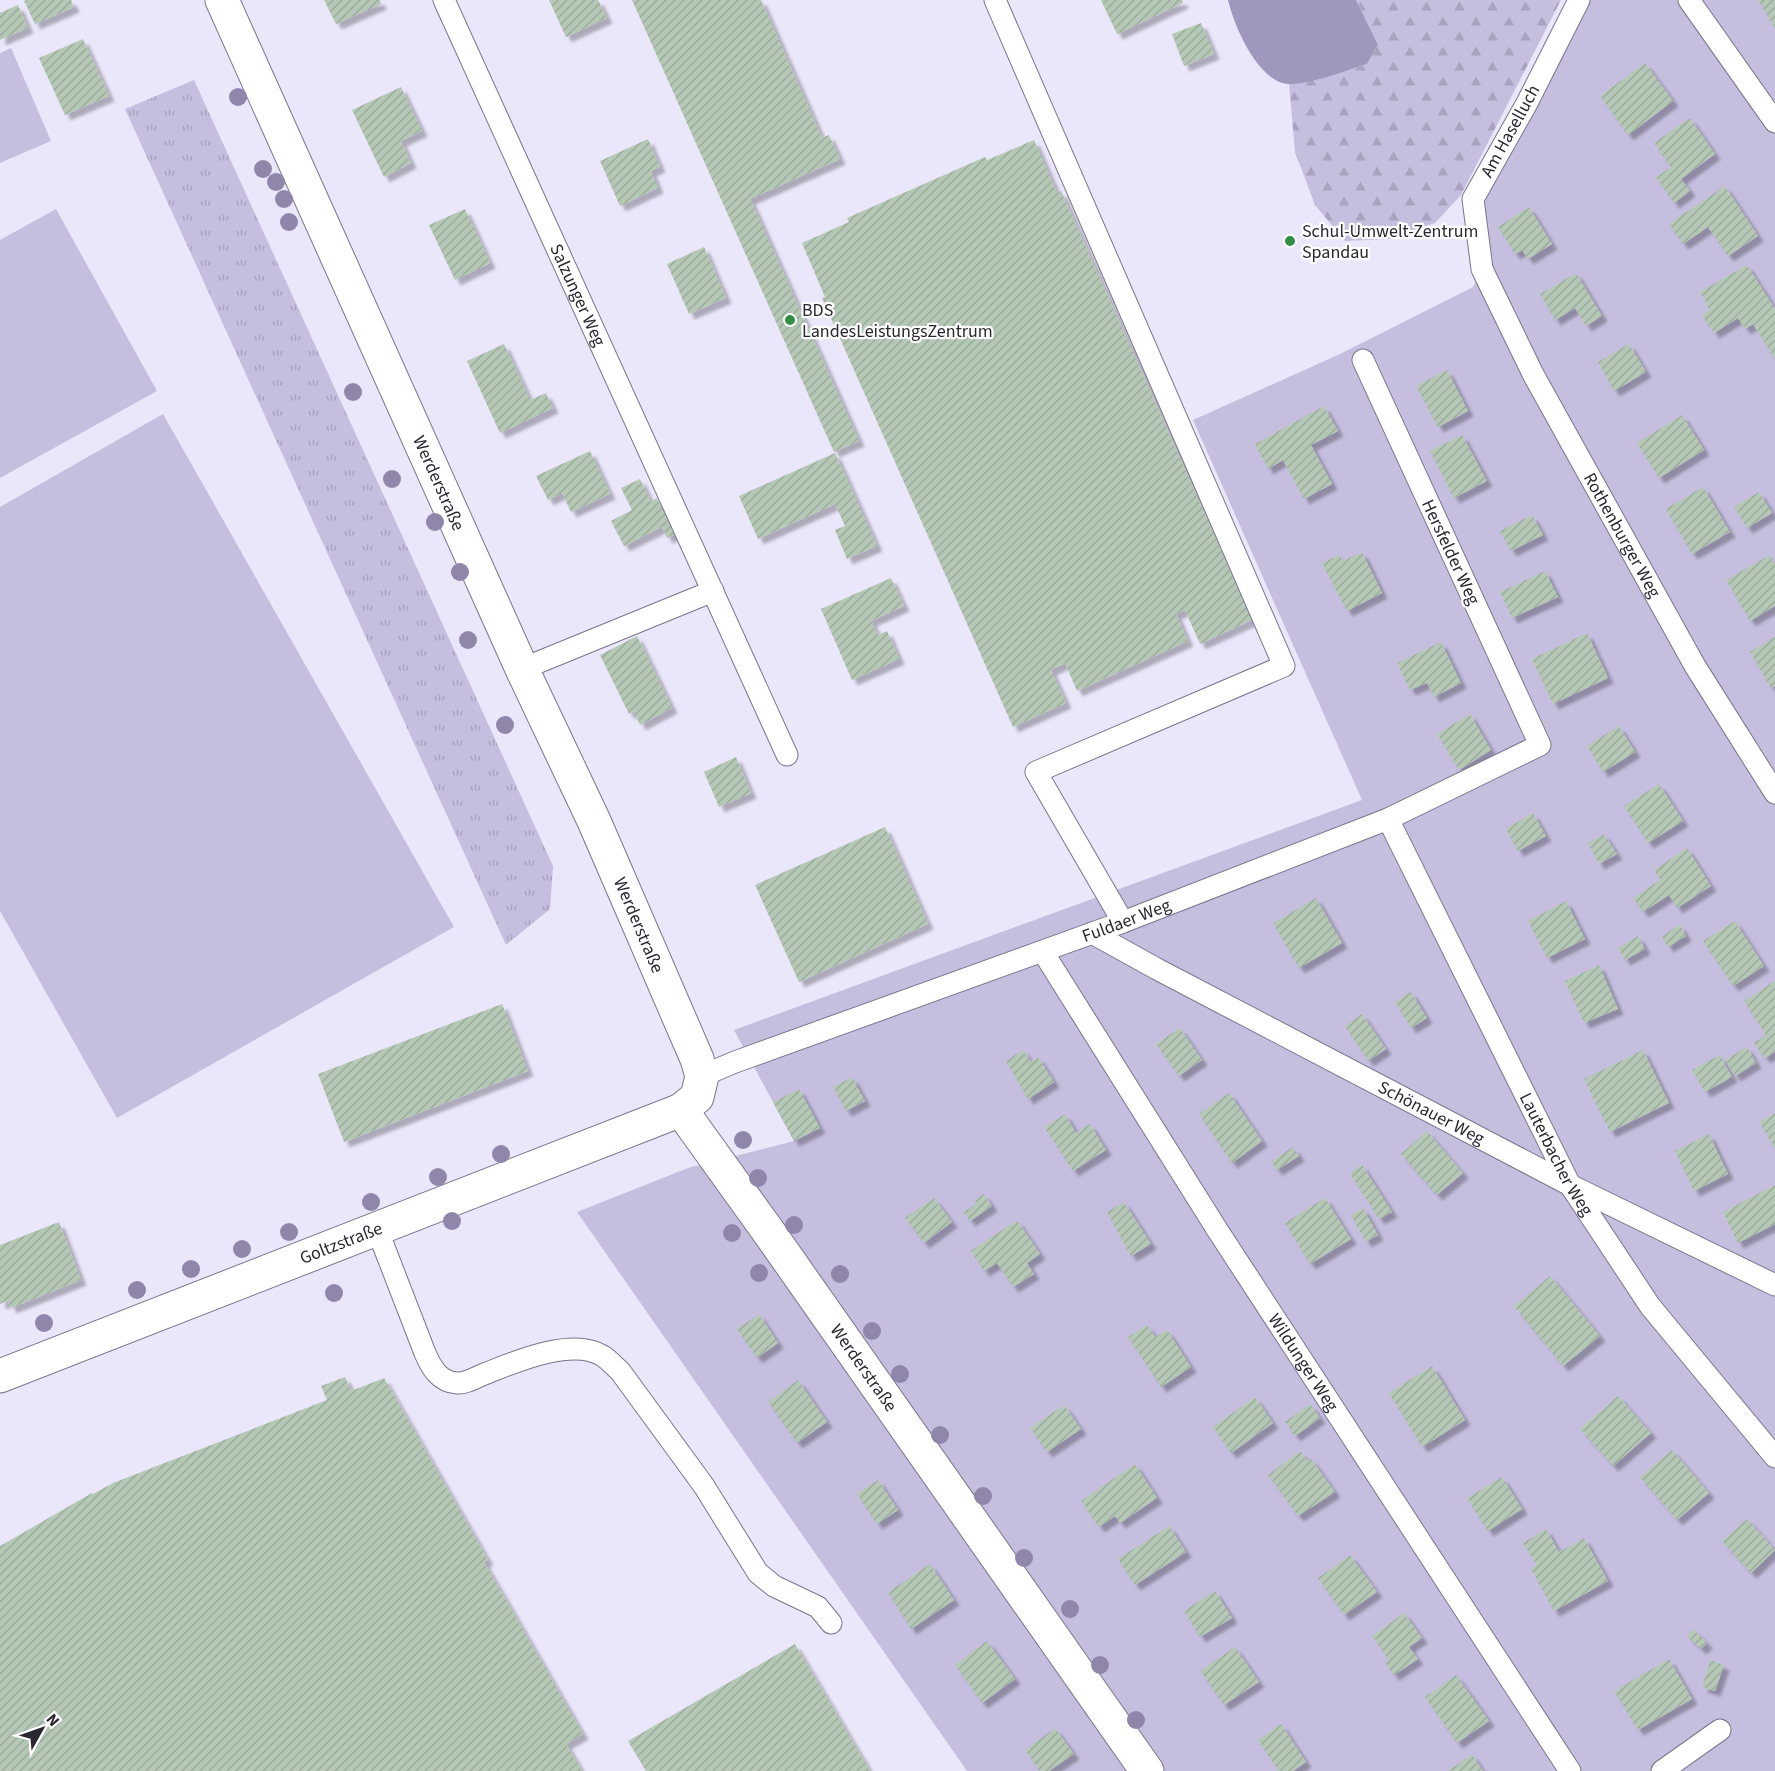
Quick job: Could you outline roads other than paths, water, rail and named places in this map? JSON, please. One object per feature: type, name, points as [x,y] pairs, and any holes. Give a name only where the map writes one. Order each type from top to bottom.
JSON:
[{"type":"street","name":"Werderstraße","points":[[222,0],[522,669],[594,821],[697,1059],[702,1076]]},
{"type":"street","points":[[681,1110],[697,1097],[702,1076]]},
{"type":"street","name":"Werderstraße","points":[[681,1110],[768,1230],[1147,1771]]},
{"type":"street","name":"Goltzstraße","points":[[0,1376],[681,1110]]},
{"type":"lane","name":"Salzunger Weg","points":[[444,0],[787,755]]},
{"type":"lane","points":[[995,0],[1284,666],[1036,772],[1123,922]]},
{"type":"lane","name":"Am Haselluch","points":[[1482,269],[1473,199],[1527,103],[1579,0]]},
{"type":"lane","points":[[1689,0],[1775,122]]},
{"type":"lane","name":"Rothenburger Weg","points":[[1482,269],[1533,374],[1695,666],[1775,793]]},
{"type":"lane","name":"Hersfelder Weg","points":[[1363,360],[1540,745]]},
{"type":"lane","points":[[522,669],[713,591]]},
{"type":"lane","name":"Fuldaer Weg","points":[[702,1076],[735,1062],[1043,952],[1388,819],[1540,745]]},
{"type":"lane","name":"Lauterbacher Weg","points":[[1388,819],[1570,1185],[1650,1306],[1775,1457]]},
{"type":"lane","name":"Schönauer Weg","points":[[1092,933],[1570,1185],[1775,1285]]},
{"type":"lane","name":"Wildunger Weg","points":[[1043,952],[1218,1231],[1570,1771]]},
{"type":"lane","points":[[377,1229],[425,1353],[437,1374],[451,1382],[462,1384],[490,1372],[563,1349],[577,1348],[603,1356],[620,1371],[704,1486],[758,1573],[774,1586],[818,1607],[831,1623]]},
{"type":"lane","points":[[1662,1771],[1720,1730]]},
{"type":"place","name":"Schul-Umwelt-Zentrum Spandau","points":[[1290,241]]},
{"type":"place","name":"BDS LandesLeistungsZentrum","points":[[790,320]]}]
